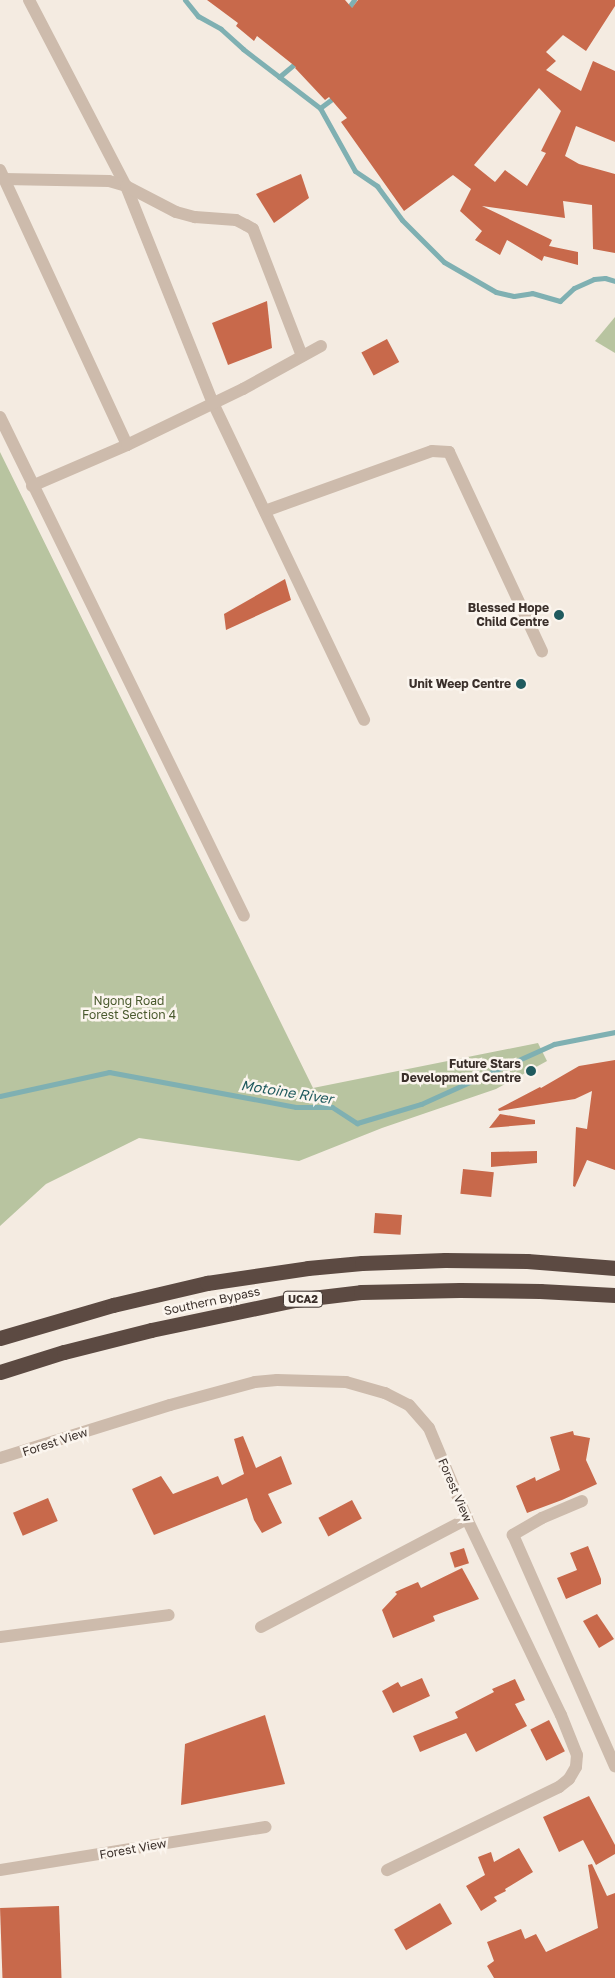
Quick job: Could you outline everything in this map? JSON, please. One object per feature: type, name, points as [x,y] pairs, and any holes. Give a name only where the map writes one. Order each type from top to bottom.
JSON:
[{"type":"highway","name":"Southern Bypass","points":[[0,1338],[113,1305],[207,1283],[308,1268],[362,1263],[445,1260],[527,1262],[615,1268]]},
{"type":"highway","name":"Southern Bypass","points":[[0,1372],[64,1352],[151,1330],[295,1300],[361,1292],[460,1290],[540,1291],[615,1295]]},
{"type":"street","points":[[29,0],[126,186],[213,403],[364,720]]},
{"type":"street","points":[[127,445],[2,174],[98,180],[126,186],[176,212],[195,217],[236,220],[253,229],[302,356]]},
{"type":"street","points":[[32,486],[127,445],[213,403],[321,346]]},
{"type":"street","points":[[0,417],[32,486],[244,916]]},
{"type":"street","points":[[264,511],[432,451],[449,452],[542,651]]},
{"type":"street","name":"Forest View","points":[[0,1458],[170,1405],[255,1382],[277,1380],[346,1382],[385,1393],[409,1405],[414,1410],[429,1428],[466,1519],[574,1743],[577,1756],[576,1767],[570,1779],[559,1788],[387,1870]]},
{"type":"street","points":[[582,1501],[542,1518],[513,1535],[615,1766]]},
{"type":"street","points":[[261,1627],[466,1519]]},
{"type":"street","points":[[0,1637],[169,1615]]},
{"type":"street","name":"Forest View","points":[[0,1870],[266,1826]]},
{"type":"green space","points":[[615,317],[615,353],[595,341]]},
{"type":"green space","name":"Ngong Road Forest Section 4","points":[[0,452],[313,1088],[538,1043],[547,1061],[496,1089],[382,1128],[299,1161],[139,1138],[46,1184],[0,1226]]},
{"type":"building","points":[[207,0],[345,0],[352,8],[358,0],[615,0],[615,6],[586,51],[563,35],[546,52],[556,61],[546,70],[581,91],[593,61],[615,71],[615,142],[576,126],[565,156],[579,164],[615,174],[615,253],[593,249],[592,205],[563,201],[565,218],[482,206],[552,240],[549,246],[578,252],[578,265],[544,256],[542,261],[507,240],[500,255],[475,240],[482,231],[460,211],[471,189],[453,175],[404,211],[341,122],[347,118],[329,97],[325,100],[296,67],[257,36],[254,41],[236,26],[238,23]],"holes":[[[539,88],[561,111],[541,151],[546,153],[527,186],[505,170],[495,182],[474,165]]]},
{"type":"building","points":[[301,174],[309,198],[274,223],[256,194]]},
{"type":"building","points":[[267,301],[272,348],[228,365],[212,323]]},
{"type":"building","points":[[387,339],[399,362],[374,376],[361,353]]},
{"type":"building","points":[[285,579],[291,600],[226,630],[224,614]]},
{"type":"building","points":[[615,1060],[615,1170],[587,1160],[575,1187],[573,1186],[576,1127],[587,1129],[592,1091],[575,1099],[499,1111],[498,1109],[541,1088],[579,1066]]},
{"type":"building","points":[[500,1114],[535,1120],[535,1124],[489,1128]]},
{"type":"building","points":[[537,1151],[537,1163],[491,1167],[491,1152]]},
{"type":"building","points":[[463,1169],[494,1172],[491,1197],[460,1194]]},
{"type":"building","points":[[375,1213],[402,1215],[401,1235],[374,1233]]},
{"type":"building","points":[[573,1431],[574,1435],[590,1438],[586,1460],[597,1484],[527,1513],[516,1486],[535,1477],[536,1481],[560,1470],[550,1437]]},
{"type":"building","points":[[243,1436],[256,1468],[281,1456],[292,1484],[268,1494],[282,1523],[262,1533],[254,1520],[247,1498],[154,1535],[132,1489],[161,1476],[173,1494],[218,1476],[222,1485],[244,1474],[234,1439]]},
{"type":"building","points":[[48,1498],[58,1521],[23,1536],[13,1513]]},
{"type":"building","points":[[352,1500],[362,1519],[328,1536],[318,1518]]},
{"type":"building","points":[[588,1546],[601,1579],[601,1584],[566,1599],[557,1578],[577,1570],[570,1553]]},
{"type":"building","points":[[464,1548],[469,1563],[455,1568],[450,1553]]},
{"type":"building","points":[[462,1568],[479,1599],[433,1616],[435,1621],[393,1638],[382,1610],[397,1594],[395,1592],[418,1582],[421,1588]]},
{"type":"building","points":[[597,1614],[614,1639],[599,1648],[583,1621]]},
{"type":"building","points":[[422,1678],[430,1696],[393,1713],[382,1691],[398,1682],[401,1687]]},
{"type":"building","points":[[515,1679],[525,1700],[515,1704],[527,1726],[476,1752],[466,1733],[420,1752],[413,1736],[458,1718],[455,1712],[494,1692],[492,1689]]},
{"type":"building","points":[[265,1715],[285,1784],[181,1805],[185,1744]]},
{"type":"building","points":[[549,1720],[565,1751],[546,1761],[530,1730]]},
{"type":"building","points":[[589,1796],[615,1845],[615,1854],[596,1865],[583,1840],[559,1852],[543,1817]]},
{"type":"building","points":[[519,1848],[533,1872],[494,1897],[497,1901],[481,1911],[466,1886],[485,1875],[478,1857],[491,1852],[494,1862]]},
{"type":"building","points":[[592,1864],[607,1896],[615,1893],[615,1978],[494,1978],[487,1966],[494,1961],[487,1942],[521,1929],[525,1939],[536,1934],[546,1952],[598,1928],[588,1865]]},
{"type":"building","points":[[440,1903],[452,1924],[406,1950],[394,1930]]},
{"type":"building","points":[[59,1906],[62,1978],[2,1978],[0,1908]]},
{"type":"waterway","points":[[185,0],[198,16],[221,29],[243,49],[320,108],[355,171],[377,186],[402,220],[444,262],[496,292],[514,296],[532,293],[560,301],[574,288],[594,279],[605,278],[615,281]]},
{"type":"waterway","points":[[347,10],[354,0]]},
{"type":"waterway","points":[[279,77],[298,61]]},
{"type":"waterway","points":[[320,108],[336,96]]},
{"type":"waterway","name":"Motoine River","points":[[0,1096],[109,1072],[296,1107],[332,1107],[357,1123],[421,1104],[554,1044],[615,1032]]},
{"type":"place","name":"Blessed Hope Child Centre","points":[[559,615]]},
{"type":"place","name":"Unit Weep Centre","points":[[521,684]]},
{"type":"place","name":"Future Stars Development Centre","points":[[531,1071]]}]
